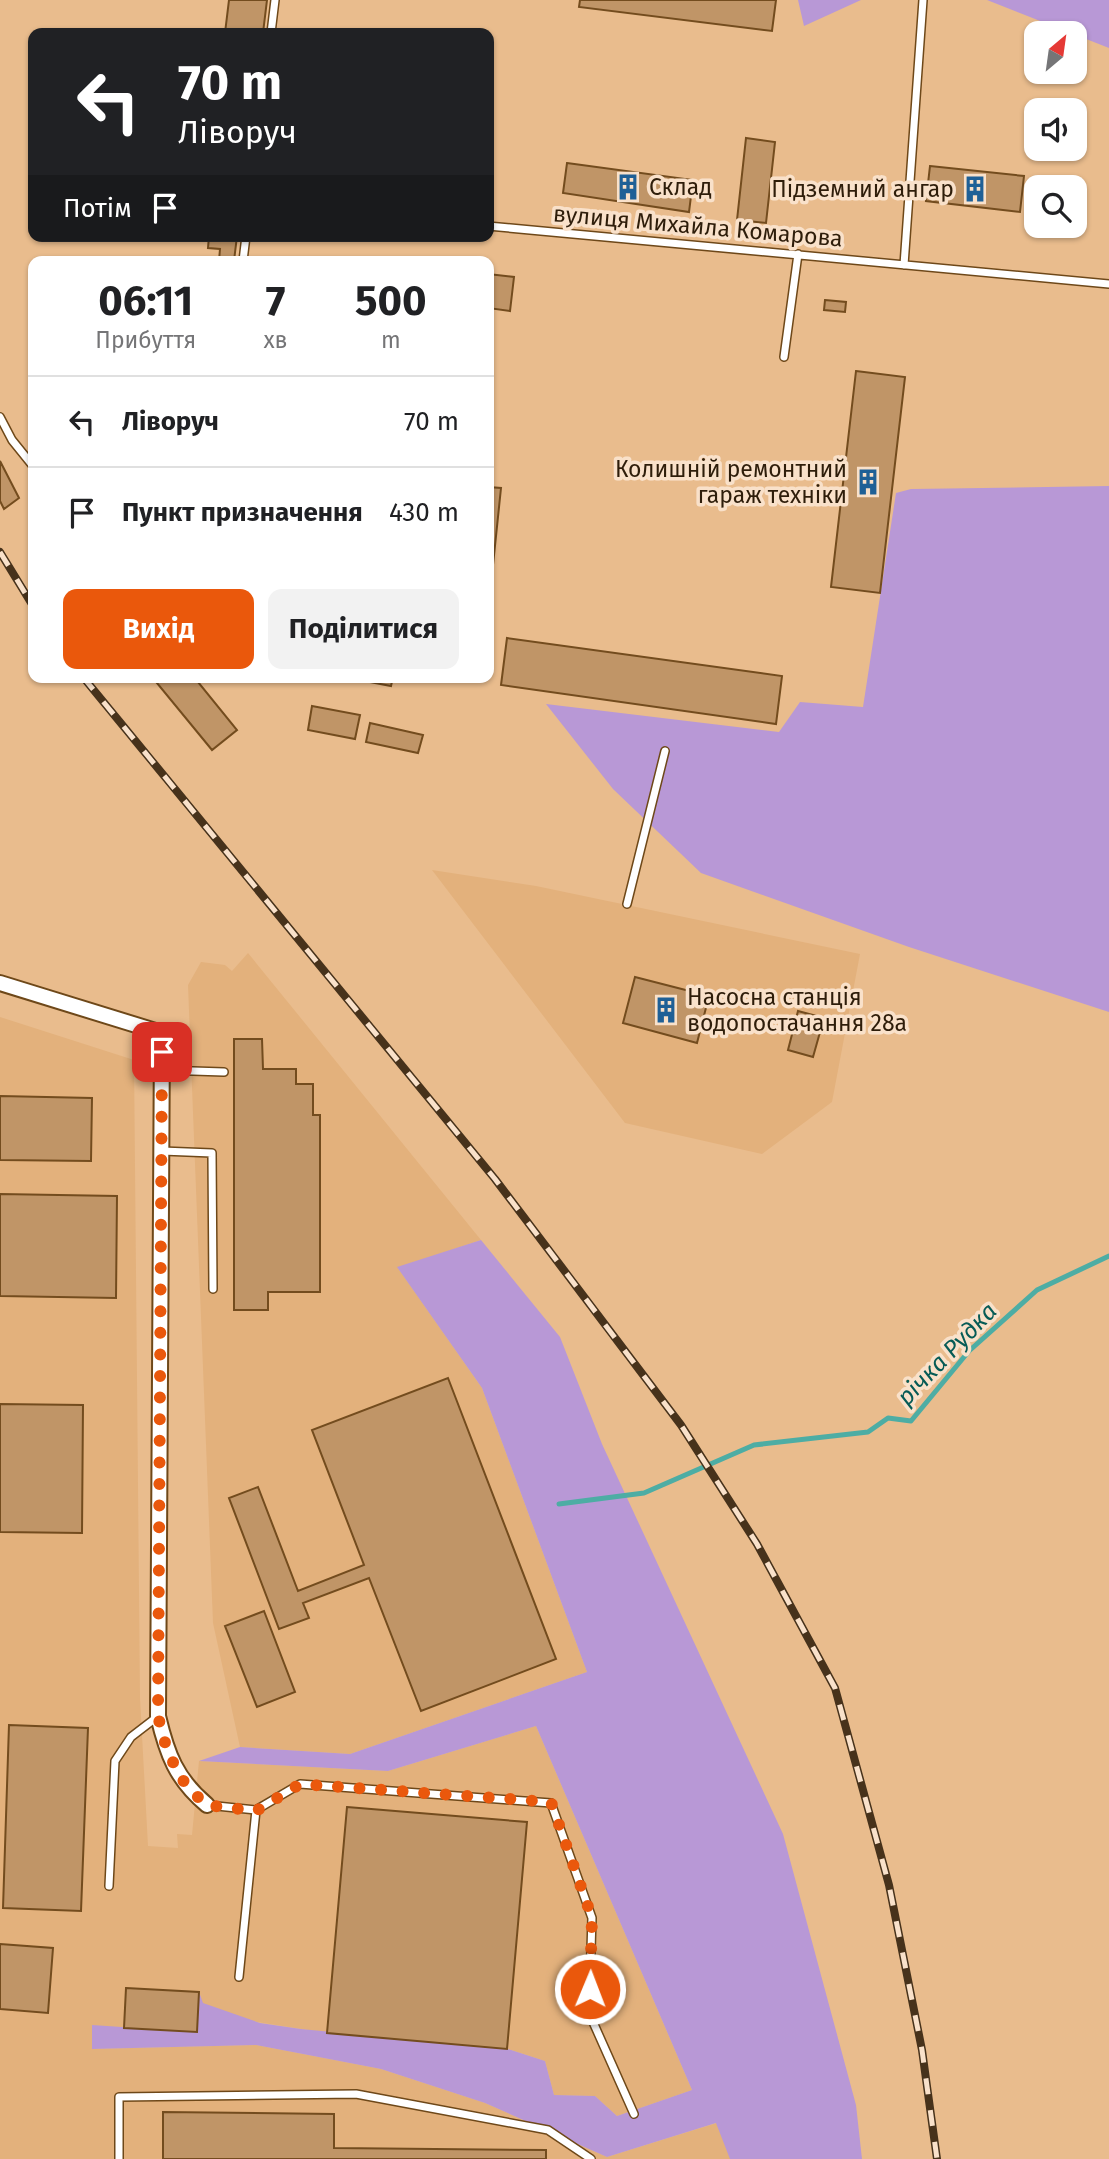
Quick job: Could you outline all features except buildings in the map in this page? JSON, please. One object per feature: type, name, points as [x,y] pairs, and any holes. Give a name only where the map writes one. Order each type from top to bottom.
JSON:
[{"type":"street","points":[[0,983],[162,1033],[158,1716],[177,1772],[190,1790],[207,1805]]},
{"type":"lane","points":[[272,28],[275,0]]},
{"type":"lane","points":[[904,265],[923,0]]},
{"type":"lane","name":"вулиця Михайла Комарова","points":[[494,227],[1109,284]]},
{"type":"lane","points":[[784,357],[798,254]]},
{"type":"lane","points":[[0,417],[12,440],[28,460]]},
{"type":"lane","points":[[627,904],[665,751]]},
{"type":"lane","points":[[162,1070],[224,1072]]},
{"type":"lane","points":[[161,1152],[212,1153],[213,1289]]},
{"type":"lane","points":[[109,1886],[115,1761],[131,1737],[158,1716]]},
{"type":"lane","points":[[207,1805],[256,1811],[300,1784],[551,1802],[592,1918],[589,2013],[634,2114]]},
{"type":"lane","points":[[239,1977],[256,1811]]},
{"type":"lane","points":[[119,2159],[119,2097],[356,2094],[548,2130],[591,2159]]},
{"type":"shaded area","points":[[798,0],[861,0],[804,26]]},
{"type":"shaded area","points":[[987,0],[1109,0],[1109,48],[1087,39],[1087,21],[1040,21]]},
{"type":"shaded area","points":[[1109,486],[1109,1012],[909,947],[701,873],[613,789],[546,704],[779,732],[800,702],[863,707],[896,493],[911,489]]},
{"type":"shaded area","points":[[432,870],[536,886],[860,954],[832,1102],[762,1154],[625,1123]]},
{"type":"shaded area","points":[[248,953],[481,1240],[398,1268],[482,1388],[587,1672],[350,1754],[240,1747],[213,1623],[188,985],[201,962],[225,965],[232,971]]},
{"type":"shaded area","points":[[0,1017],[134,1060],[140,1698],[148,1846],[178,1848],[177,1834],[192,1835],[199,1761],[388,1771],[536,1726],[692,2090],[617,2116],[595,2096],[554,2095],[545,2061],[508,2049],[327,2033],[250,2021],[92,2049],[256,2045],[381,2069],[485,2103],[607,2157],[717,2123],[731,2159],[0,2159]]},
{"type":"shaded area","points":[[481,1240],[560,1337],[602,1444],[783,1834],[856,2105],[862,2159],[730,2159],[716,2123],[607,2157],[485,2103],[381,2069],[256,2045],[92,2049],[92,2025],[196,2032],[199,1992],[203,2003],[260,2023],[508,2049],[545,2061],[554,2095],[595,2096],[617,2116],[692,2090],[536,1726],[388,1771],[199,1761],[240,1747],[350,1754],[587,1672],[482,1388],[397,1267]]},
{"type":"waterway","name":"річка Рудка","points":[[559,1504],[644,1493],[754,1445],[868,1432],[888,1418],[911,1421],[969,1351],[1037,1290],[1109,1256]]},
{"type":"railway","points":[[0,552],[28,598]]},
{"type":"railway","points":[[88,683],[495,1179],[681,1425],[757,1544],[835,1688],[889,1885],[922,2050],[937,2159]]},
{"type":"place","name":"Склад","points":[[628,187]]},
{"type":"place","name":"Підземний ангар","points":[[975,189]]},
{"type":"place","name":"Колишній ремонтний гараж техніки","points":[[868,482]]},
{"type":"place","name":"Насосна станція водопостачання 28а","points":[[666,1010]]},
{"type":"route","points":[[162,1052],[157,1674],[158,1716],[177,1772],[190,1790],[207,1805],[256,1811],[300,1784],[551,1802],[592,1918],[590,1989]]}]
